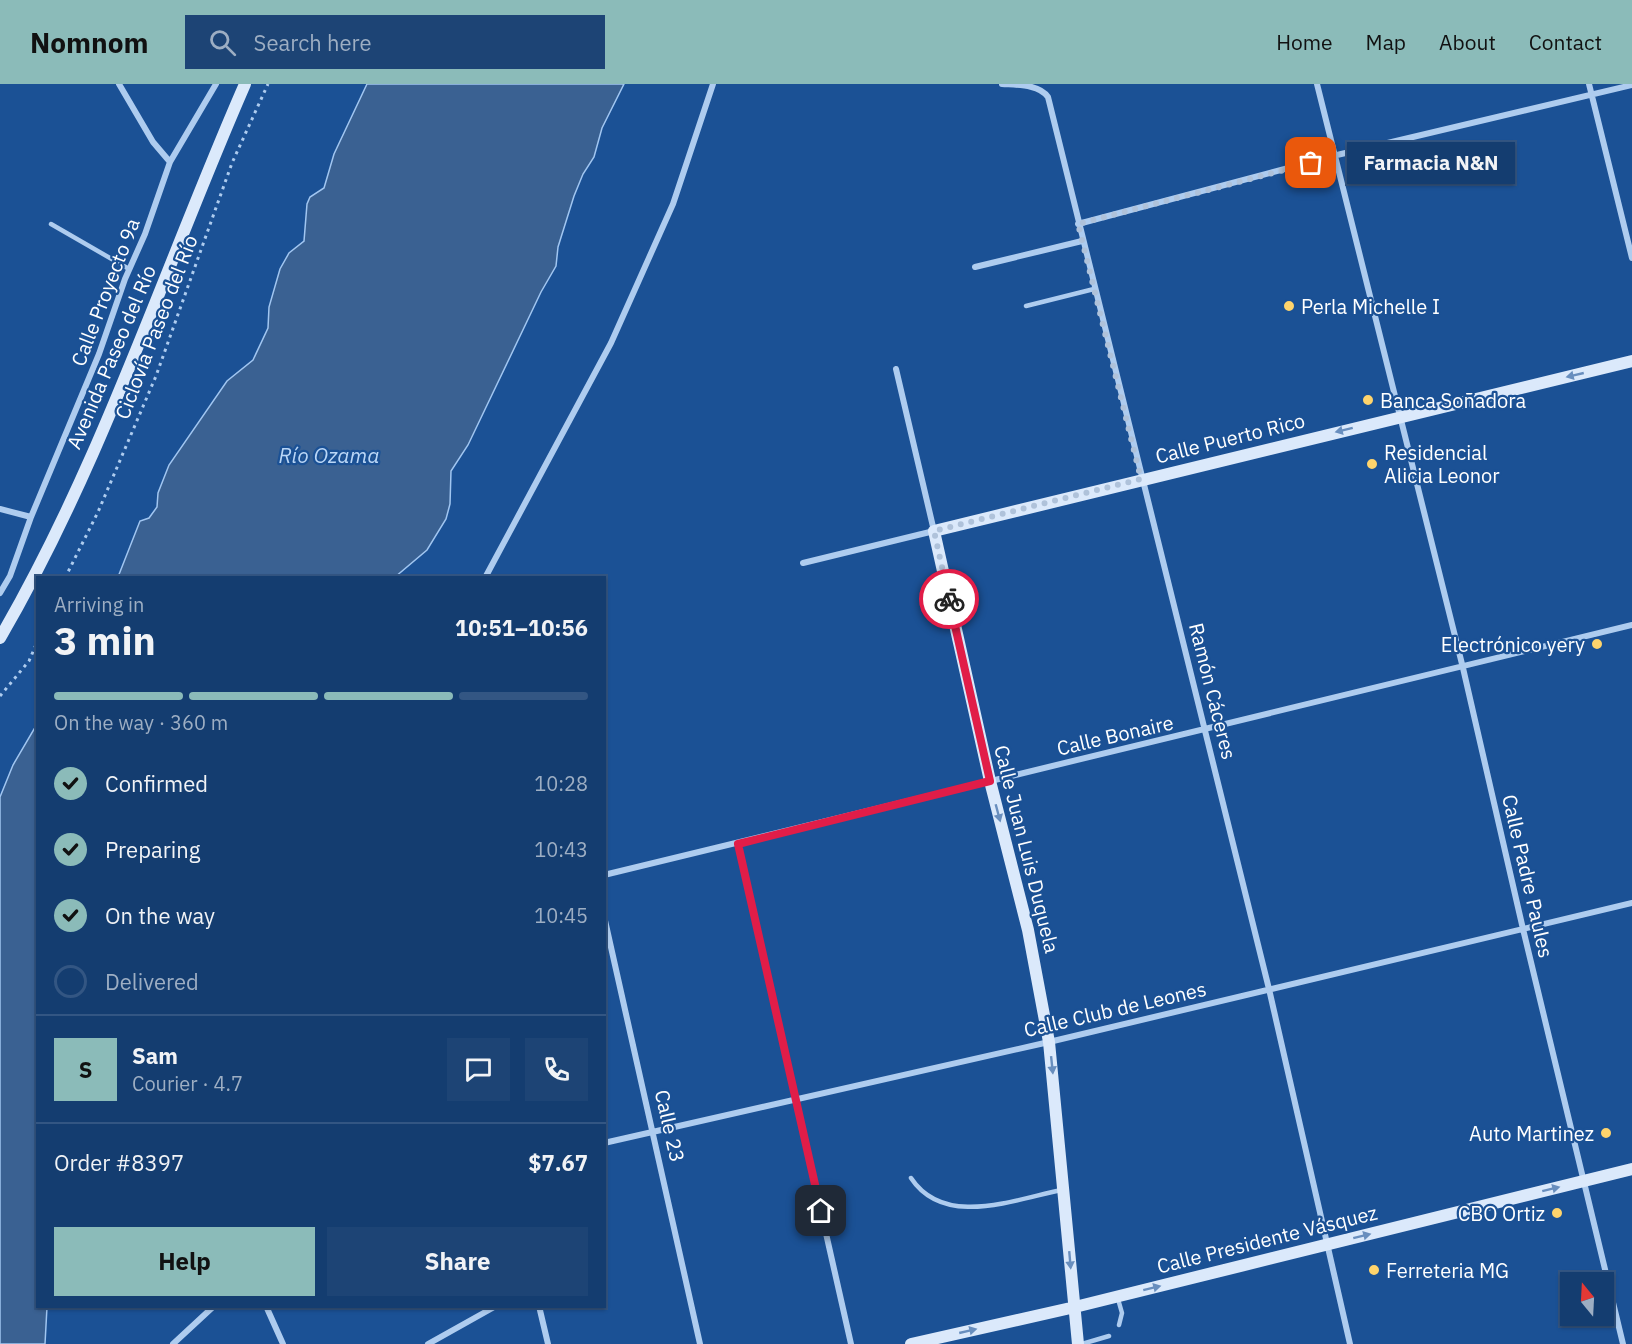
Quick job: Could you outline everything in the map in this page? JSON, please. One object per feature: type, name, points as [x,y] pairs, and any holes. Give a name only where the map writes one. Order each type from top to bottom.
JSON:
[{"type":"street","points":[[119,84],[153,142],[170,162]]},
{"type":"street","name":"Calle Proyecto 9a","points":[[0,593],[10,576],[31,517],[99,354],[170,162],[216,84]]},
{"type":"street","name":"Avenida Paseo del Río","points":[[0,638],[54,541],[143,335],[213,157],[245,84]]},
{"type":"street","points":[[486,576],[611,343],[673,204],[713,84]]},
{"type":"street","name":"Ramón Cáceres","points":[[1002,84],[1034,87],[1044,91],[1048,97],[1269,989],[1350,1344]]},
{"type":"street","name":"Calle Padre Paules","points":[[1317,84],[1337,155],[1463,668],[1522,929],[1623,1344]]},
{"type":"street","points":[[1589,84],[1632,258]]},
{"type":"street","points":[[1078,224],[1337,155],[1632,85]]},
{"type":"street","points":[[975,267],[1082,241]]},
{"type":"street","name":"Calle Puerto Rico","points":[[803,563],[1632,361]]},
{"type":"street","name":"Calle Juan Luis Duquela","points":[[896,369],[990,781],[1028,930],[1049,1042],[1080,1344]]},
{"type":"street","points":[[0,509],[31,517]]},
{"type":"street","name":"Calle Bonaire","points":[[606,875],[1463,668],[1632,625]]},
{"type":"street","points":[[738,844],[851,1344]]},
{"type":"street","name":"Calle Club de Leones","points":[[606,1143],[1049,1042],[1632,903]]},
{"type":"street","name":"Calle 23","points":[[606,924],[655,1131],[700,1344]]},
{"type":"street","name":"Calle Presidente Vásquez","points":[[911,1344],[1117,1297],[1632,1169]]},
{"type":"street","points":[[173,1344],[212,1308]]},
{"type":"street","points":[[268,1308],[283,1344]]},
{"type":"street","points":[[428,1344],[492,1308]]},
{"type":"street","points":[[539,1308],[548,1344]]},
{"type":"lane","points":[[51,224],[129,269]]},
{"type":"lane","points":[[1026,306],[1094,289]]},
{"type":"lane","points":[[911,1178],[919,1191],[933,1200],[954,1207],[977,1207],[1064,1190]]},
{"type":"lane","points":[[1117,1297],[1122,1313],[1119,1325]]},
{"type":"lane","points":[[1080,1344],[1109,1336]]},
{"type":"path","name":"Ciclovía Paseo del Río","points":[[66,576],[98,512],[156,376],[232,163],[268,84]]},
{"type":"path","points":[[0,696],[29,661],[36,645]]},
{"type":"water","name":"Río Ozama","points":[[367,84],[624,84],[602,128],[594,157],[583,174],[574,196],[558,247],[556,266],[541,292],[468,445],[451,471],[450,504],[446,519],[427,550],[396,576],[118,576],[140,521],[149,518],[157,507],[158,493],[169,465],[227,381],[253,360],[268,328],[269,307],[280,269],[289,253],[304,241],[307,204],[310,197],[324,188],[334,154]]},
{"type":"water","points":[[36,726],[36,1308],[47,1308],[45,1344],[0,1344],[0,797],[13,765]]},
{"type":"way so far","points":[[949,599],[934,531],[1141,479],[1078,224],[1311,163]]},
{"type":"place","name":"Farmacia N&N","points":[[1311,163]]},
{"type":"place","name":"Perla Michelle I","points":[[1289,306]]},
{"type":"place","name":"Banca Soñadora","points":[[1368,400]]},
{"type":"place","name":"Residencial Alicia Leonor","points":[[1372,464]]},
{"type":"place","name":"Electrónico yery","points":[[1597,644]]},
{"type":"place","name":"Auto Martinez","points":[[1606,1133]]},
{"type":"place","name":"CBO Ortiz","points":[[1557,1213]]},
{"type":"place","name":"Ferreteria MG","points":[[1374,1270]]},
{"type":"route","points":[[821,1211],[738,844],[990,781],[949,599]]}]
